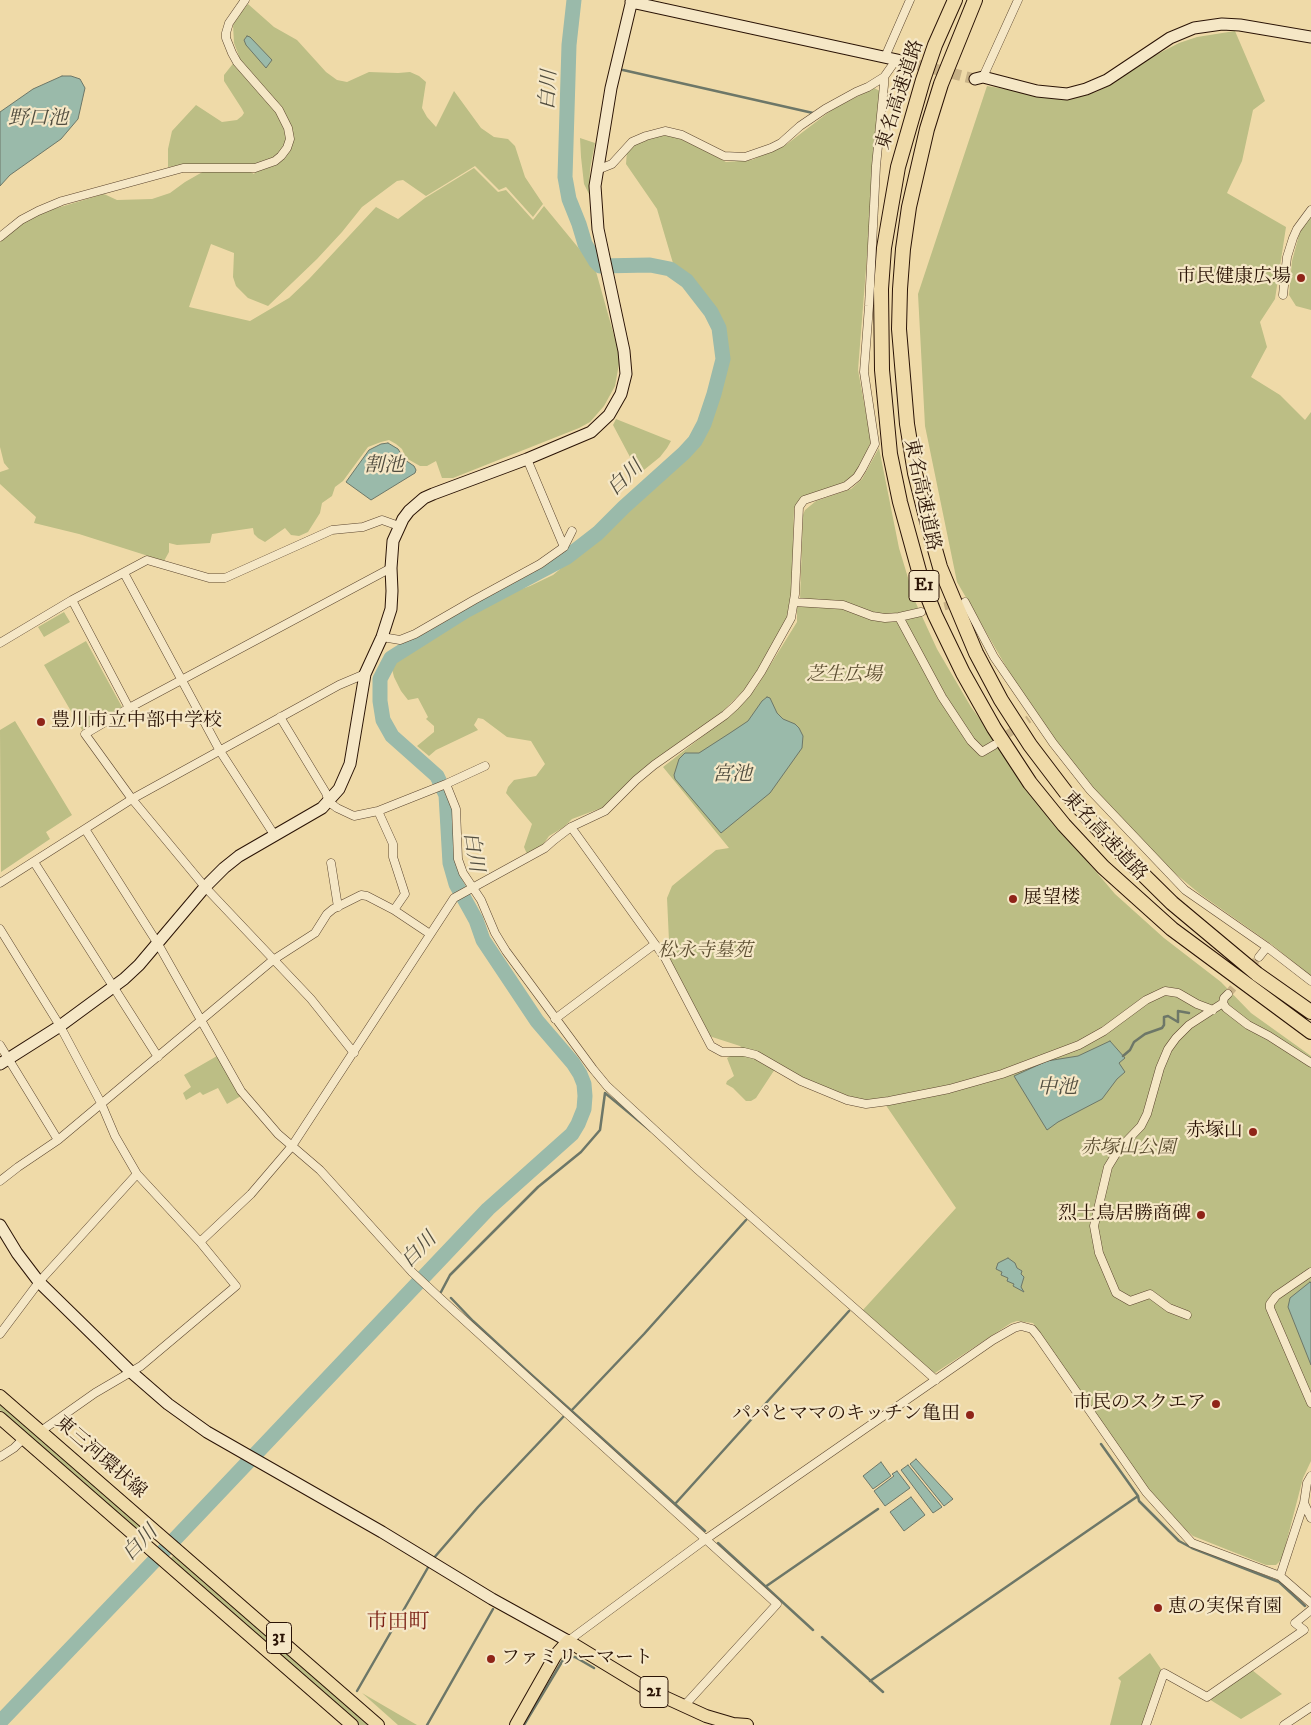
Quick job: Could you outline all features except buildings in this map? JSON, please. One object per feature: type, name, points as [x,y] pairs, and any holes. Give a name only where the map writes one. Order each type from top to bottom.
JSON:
[{"type":"highway","name":"東名高速道路","points":[[955,0],[935,45],[923,80],[898,167],[884,248],[881,289],[882,370],[890,454],[900,502],[922,582],[935,615],[963,673],[994,728],[1030,783],[1064,825],[1103,867],[1172,929],[1311,1032]]},
{"type":"highway","name":"東名高速道路","points":[[975,0],[941,84],[927,129],[914,181],[903,250],[899,329],[907,424],[915,473],[940,567],[976,653],[1001,700],[1030,746],[1068,795],[1108,840],[1172,903],[1257,974],[1311,1012]]},
{"type":"highway","points":[[1257,974],[1286,987],[1311,1003]]},
{"type":"main road","name":"東三河環状線","points":[[0,1396],[378,1725]]},
{"type":"main road","name":"東三河環状線","points":[[0,1418],[352,1725]]},
{"type":"main road","name":"21","points":[[568,1641],[646,1689],[684,1706],[708,1721],[747,1725]]},
{"type":"main road","points":[[516,1725],[554,1656],[568,1641]]},
{"type":"street","points":[[0,237],[21,220],[62,201],[183,168],[255,168],[275,161],[281,156],[287,148],[290,139],[288,128],[279,110],[237,62],[226,38],[229,23],[245,0]]},
{"type":"street","points":[[597,170],[612,164],[632,142],[665,131],[673,132],[696,141],[718,154],[739,158],[781,143],[800,126],[825,109],[884,77],[894,59],[910,0]]},
{"type":"street","points":[[1018,0],[979,78],[1037,91],[1067,94],[1086,89],[1107,80],[1170,38],[1194,28],[1222,24],[1240,25],[1311,36]]},
{"type":"street","points":[[4,1061],[60,1026],[140,965],[205,887],[239,856],[322,808],[339,789],[350,764],[365,674],[382,638],[391,609],[393,541],[399,526],[409,511],[424,498],[527,459],[591,432],[609,415],[621,394],[626,374],[624,351],[603,255],[595,201],[597,170],[611,88],[631,1],[894,59]]},
{"type":"street","points":[[200,1242],[251,1194],[292,1146],[454,898],[545,848],[571,827],[605,811],[654,765],[725,715],[747,693],[761,672],[791,618],[794,602],[798,507],[804,500],[846,486],[852,482],[862,469],[875,444],[864,372],[876,166],[884,77]]},
{"type":"street","points":[[1283,295],[1287,258],[1293,238],[1297,229],[1311,210]]},
{"type":"street","points":[[527,459],[564,547]]},
{"type":"street","points":[[0,643],[72,600],[147,560],[209,578],[225,578],[332,530],[363,527],[382,520],[399,526]]},
{"type":"street","points":[[382,638],[400,640],[415,634],[540,564],[564,547],[572,532]]},
{"type":"street","points":[[354,1053],[311,1000],[205,887],[132,799],[84,734],[391,568]]},
{"type":"street","points":[[124,572],[220,750],[275,836]]},
{"type":"street","points":[[72,600],[129,708]]},
{"type":"street","points":[[794,602],[843,605],[872,616],[885,618],[921,612]]},
{"type":"street","points":[[965,602],[994,657],[1031,717],[1090,790],[1185,890],[1267,947],[1311,981]]},
{"type":"street","points":[[899,617],[942,697],[971,741],[982,752],[994,745]]},
{"type":"street","points":[[0,883],[132,799],[339,685],[365,674]]},
{"type":"street","points":[[280,717],[326,793],[329,802],[336,808],[354,816],[378,811],[485,766]]},
{"type":"street","points":[[446,784],[456,809],[458,859],[463,873],[481,900],[495,933],[506,952],[607,1086],[793,1255],[936,1380]]},
{"type":"street","points":[[378,811],[393,844],[393,857],[406,894],[394,910]]},
{"type":"street","points":[[571,827],[656,944],[711,1046],[716,1051],[744,1052],[756,1055],[801,1081],[847,1100],[866,1104],[949,1089],[1011,1071],[1079,1044],[1104,1031],[1146,1000],[1165,991],[1178,993],[1212,1010]]},
{"type":"street","points":[[85,829],[158,944],[241,1091],[278,1134],[320,1170],[415,1274],[777,1604],[684,1706]]},
{"type":"street","points":[[34,862],[158,1057]]},
{"type":"street","points":[[330,863],[338,907]]},
{"type":"street","points":[[0,1181],[58,1140],[273,960],[315,933],[327,914],[338,907],[361,895],[367,896],[394,910],[430,934]]},
{"type":"street","points":[[0,929],[60,1026],[101,1103],[115,1136],[137,1174],[200,1242],[236,1286],[141,1366],[130,1371],[41,1431]]},
{"type":"street","points":[[555,1019],[656,944]]},
{"type":"street","points":[[1259,957],[1267,947]]},
{"type":"street","points":[[1187,1315],[1169,1308],[1150,1294],[1130,1300],[1116,1293],[1099,1253],[1094,1226],[1108,1167],[1119,1149],[1141,1126],[1147,1114],[1160,1068],[1168,1049],[1186,1029],[1223,1003],[1224,998],[1228,994]]},
{"type":"street","points":[[1223,1003],[1248,1025],[1269,1036],[1311,1064]]},
{"type":"street","points":[[0,1044],[4,1061],[58,1140]]},
{"type":"street","points":[[0,1334],[39,1282],[137,1174]]},
{"type":"street","points":[[0,1225],[17,1253],[39,1282],[130,1371],[168,1404],[207,1432],[382,1532],[492,1599],[568,1641],[706,1539],[993,1340],[1014,1328],[1026,1327],[1032,1329],[1146,1492],[1192,1543],[1280,1576],[1311,1603]]},
{"type":"street","points":[[1311,1272],[1276,1296],[1270,1304],[1270,1308],[1311,1403]]},
{"type":"street","points":[[0,1457],[14,1448],[24,1438]]},
{"type":"street","points":[[1280,1576],[1311,1476]]},
{"type":"street","points":[[1304,1503],[1311,1518]]},
{"type":"street","points":[[1146,1725],[1164,1673],[1206,1697],[1304,1630],[1295,1623],[1311,1610]]},
{"type":"street","points":[[1284,1725],[1310,1708]]},
{"type":"green space","points":[[248,4],[274,27],[297,40],[326,72],[337,80],[347,82],[369,72],[410,72],[419,76],[426,82],[422,108],[436,127],[454,91],[481,128],[494,137],[508,139],[515,146],[525,177],[543,204],[533,217],[506,187],[499,190],[475,166],[426,196],[403,180],[397,181],[362,207],[317,259],[268,306],[248,298],[236,286],[233,277],[234,253],[211,244],[189,307],[250,321],[289,298],[376,207],[398,219],[425,198],[474,168],[498,192],[506,190],[533,220],[544,206],[595,268],[619,353],[619,364],[615,386],[604,406],[590,422],[579,428],[453,478],[442,478],[436,461],[427,466],[420,466],[406,458],[402,449],[396,444],[389,440],[381,442],[368,447],[343,481],[335,487],[332,496],[322,503],[320,513],[308,532],[299,536],[291,535],[285,528],[265,542],[254,534],[253,528],[212,534],[210,543],[177,545],[169,543],[169,552],[164,561],[79,534],[34,523],[36,517],[0,484],[0,472],[9,469],[4,463],[0,447],[0,242],[29,219],[47,211],[104,194],[117,200],[152,199],[170,193],[206,170],[249,171],[254,174],[260,165],[193,164],[168,167],[168,149],[172,131],[196,105],[222,122],[237,120],[244,113],[224,81],[224,75],[239,56],[234,43],[233,25]]},
{"type":"green space","points":[[1235,31],[1265,101],[1253,110],[1242,161],[1227,193],[1286,227],[1275,299],[1260,322],[1267,347],[1251,377],[1280,395],[1305,420],[1311,412],[1311,976],[1271,944],[1200,894],[1159,860],[1092,788],[1055,741],[1015,682],[957,582],[925,426],[918,294],[987,86],[1060,98],[1079,97],[1096,92],[1112,84],[1150,58],[1179,43],[1197,37]]},
{"type":"green space","points":[[874,88],[880,91],[858,370],[871,441],[859,470],[847,483],[805,497],[794,508],[792,591],[786,624],[758,672],[742,692],[720,714],[604,807],[572,819],[564,827],[549,836],[542,846],[527,854],[524,847],[532,824],[506,793],[514,780],[536,776],[545,764],[531,741],[507,737],[483,719],[478,718],[474,725],[478,730],[436,750],[429,756],[417,746],[434,732],[434,726],[426,719],[428,717],[418,698],[408,700],[401,691],[392,669],[394,662],[467,612],[488,601],[530,586],[553,575],[588,546],[626,508],[700,443],[707,429],[714,409],[724,359],[721,327],[712,311],[688,280],[675,270],[657,209],[626,164],[627,151],[634,145],[656,136],[670,135],[695,145],[726,162],[752,160],[787,144],[833,109]]},
{"type":"green space","points":[[580,138],[595,143],[590,169],[589,194],[584,184]]},
{"type":"green space","name":"市民健康広場","points":[[1311,215],[1311,310],[1296,306],[1289,295],[1292,261],[1299,235],[1306,219]]},
{"type":"green space","points":[[616,419],[671,441],[660,457],[639,474],[613,425]]},
{"type":"green space","name":"赤塚山公園","points":[[879,448],[899,548],[915,601],[937,649],[971,707],[1069,840],[1115,894],[1164,938],[1221,982],[1251,1013],[1311,1056],[1311,1461],[1303,1478],[1282,1559],[1276,1565],[1266,1565],[1193,1536],[1184,1528],[1150,1491],[1033,1323],[1017,1321],[1011,1323],[935,1373],[929,1371],[862,1311],[956,1208],[883,1101],[858,1100],[775,1069],[756,1098],[751,1101],[746,1101],[726,1084],[734,1076],[727,1058],[743,1049],[740,1046],[709,1036],[662,948],[669,941],[667,898],[672,886],[716,850],[729,848],[663,767],[730,715],[756,688],[797,622],[797,608],[800,600],[803,515],[805,510],[816,501],[851,489],[862,479]]},
{"type":"green space","points":[[64,612],[70,622],[44,637],[38,627]]},
{"type":"green space","points":[[86,641],[122,707],[82,730],[44,665]]},
{"type":"green space","points":[[15,721],[72,815],[46,832],[50,839],[1,872],[0,730]]},
{"type":"green space","points":[[217,1056],[241,1096],[227,1104],[218,1088],[203,1095],[200,1092],[186,1100],[183,1093],[191,1087],[184,1075]]},
{"type":"green space","points":[[0,1400],[156,1537],[149,1544],[41,1451],[0,1410]]},
{"type":"green space","points":[[175,1553],[374,1725],[357,1725],[169,1561]]},
{"type":"green space","points":[[1150,1653],[1161,1669],[1142,1725],[1110,1725],[1121,1681],[1118,1678]]},
{"type":"green space","points":[[1252,1670],[1282,1694],[1241,1719],[1209,1699]]},
{"type":"green space","points":[[362,1693],[417,1725],[398,1725]]},
{"type":"water","points":[[247,36],[272,60],[266,68],[246,45],[244,40]]},
{"type":"water","name":"野口池","points":[[62,76],[80,79],[85,88],[78,119],[61,139],[10,175],[0,186],[0,112],[33,89]]},
{"type":"water","name":"割池","points":[[388,443],[398,449],[405,460],[414,466],[416,470],[415,473],[371,500],[346,482],[369,450]]},
{"type":"water","name":"宮池","points":[[767,697],[770,698],[777,713],[783,719],[795,724],[799,728],[803,736],[802,748],[770,793],[721,833],[675,779],[674,775],[679,759],[685,753],[699,753],[748,721]]},
{"type":"water","name":"中池","points":[[1110,1041],[1125,1058],[1119,1063],[1125,1072],[1117,1079],[1102,1099],[1058,1122],[1047,1130],[1014,1076],[1047,1061],[1078,1056]]},
{"type":"water","points":[[1008,1258],[1022,1271],[1021,1274],[1024,1277],[1021,1287],[1024,1292],[1013,1286],[1014,1284],[1007,1281],[1008,1278],[1001,1275],[1002,1272],[996,1269],[998,1263]]},
{"type":"water","points":[[1310,1282],[1311,1365],[1288,1307],[1290,1298]]},
{"type":"water","points":[[916,1459],[953,1499],[944,1506],[910,1464]]},
{"type":"water","points":[[881,1462],[891,1476],[873,1489],[863,1476]]},
{"type":"water","points":[[908,1465],[942,1507],[933,1513],[901,1470]]},
{"type":"water","points":[[897,1471],[910,1488],[885,1506],[874,1491],[894,1476],[892,1474]]},
{"type":"water","points":[[911,1497],[925,1515],[904,1531],[890,1512]]},
{"type":"waterway","name":"白川","points":[[0,1722],[488,1209],[572,1134],[584,1109],[584,1084],[580,1074],[537,1021],[483,940],[476,920],[456,884],[450,863],[446,795],[437,776],[392,736],[383,720],[380,701],[380,679],[391,658],[467,610],[567,557],[598,533],[695,441],[704,424],[714,394],[723,359],[719,328],[711,312],[687,281],[670,269],[650,265],[600,266],[585,244],[569,199],[565,177],[569,45],[574,0]]},
{"type":"waterway","points":[[623,70],[813,113]]},
{"type":"waterway","points":[[1123,1056],[1130,1050],[1134,1042],[1145,1034],[1162,1028],[1164,1017],[1168,1016],[1178,1022],[1178,1011],[1189,1013]]},
{"type":"waterway","points":[[441,1292],[450,1275],[538,1187],[581,1152],[600,1130],[605,1093],[651,1131]]},
{"type":"waterway","points":[[571,1411],[644,1334],[746,1220]]},
{"type":"waterway","points":[[451,1298],[525,1369],[705,1531]]},
{"type":"waterway","points":[[675,1504],[849,1311]]},
{"type":"waterway","points":[[433,1559],[478,1507],[565,1415]]},
{"type":"waterway","points":[[1101,1444],[1138,1496],[1139,1501],[1179,1541],[1192,1548],[1279,1582],[1305,1606]]},
{"type":"waterway","points":[[870,1681],[1138,1496]]},
{"type":"waterway","points":[[765,1587],[878,1509]]},
{"type":"waterway","points":[[718,1543],[813,1630]]},
{"type":"waterway","points":[[357,1691],[430,1564]]},
{"type":"waterway","points":[[427,1725],[493,1609]]},
{"type":"waterway","points":[[822,1637],[883,1692]]},
{"type":"waterway","points":[[524,1725],[563,1660],[567,1657],[575,1657],[594,1668]]},
{"type":"tunnel","points":[[902,61],[975,79]]},
{"type":"tunnel","points":[[921,612],[958,603]]},
{"type":"tunnel","points":[[998,741],[1029,719]]},
{"type":"tunnel","points":[[1228,994],[1259,957]]},
{"type":"place","name":"市民健康広場","points":[[1301,278]]},
{"type":"place","name":"豊川市立中部中学校","points":[[41,722]]},
{"type":"place","name":"展望楼","points":[[1013,899]]},
{"type":"place","name":"赤塚山","points":[[1253,1132]]},
{"type":"place","name":"烈士鳥居勝商碑","points":[[1201,1215]]},
{"type":"place","name":"市民のスクエア","points":[[1216,1404]]},
{"type":"place","name":"パパとママのキッチン亀田","points":[[970,1415]]},
{"type":"place","name":"恵の実保育園","points":[[1158,1608]]},
{"type":"place","name":"ファミリーマート","points":[[491,1659]]},
{"type":"district","name":"市田町","points":[[398,1624]]},
{"type":"park label","name":"芝生広場","points":[[844,676]]},
{"type":"park label","name":"松永寺墓苑","points":[[705,952]]}]
